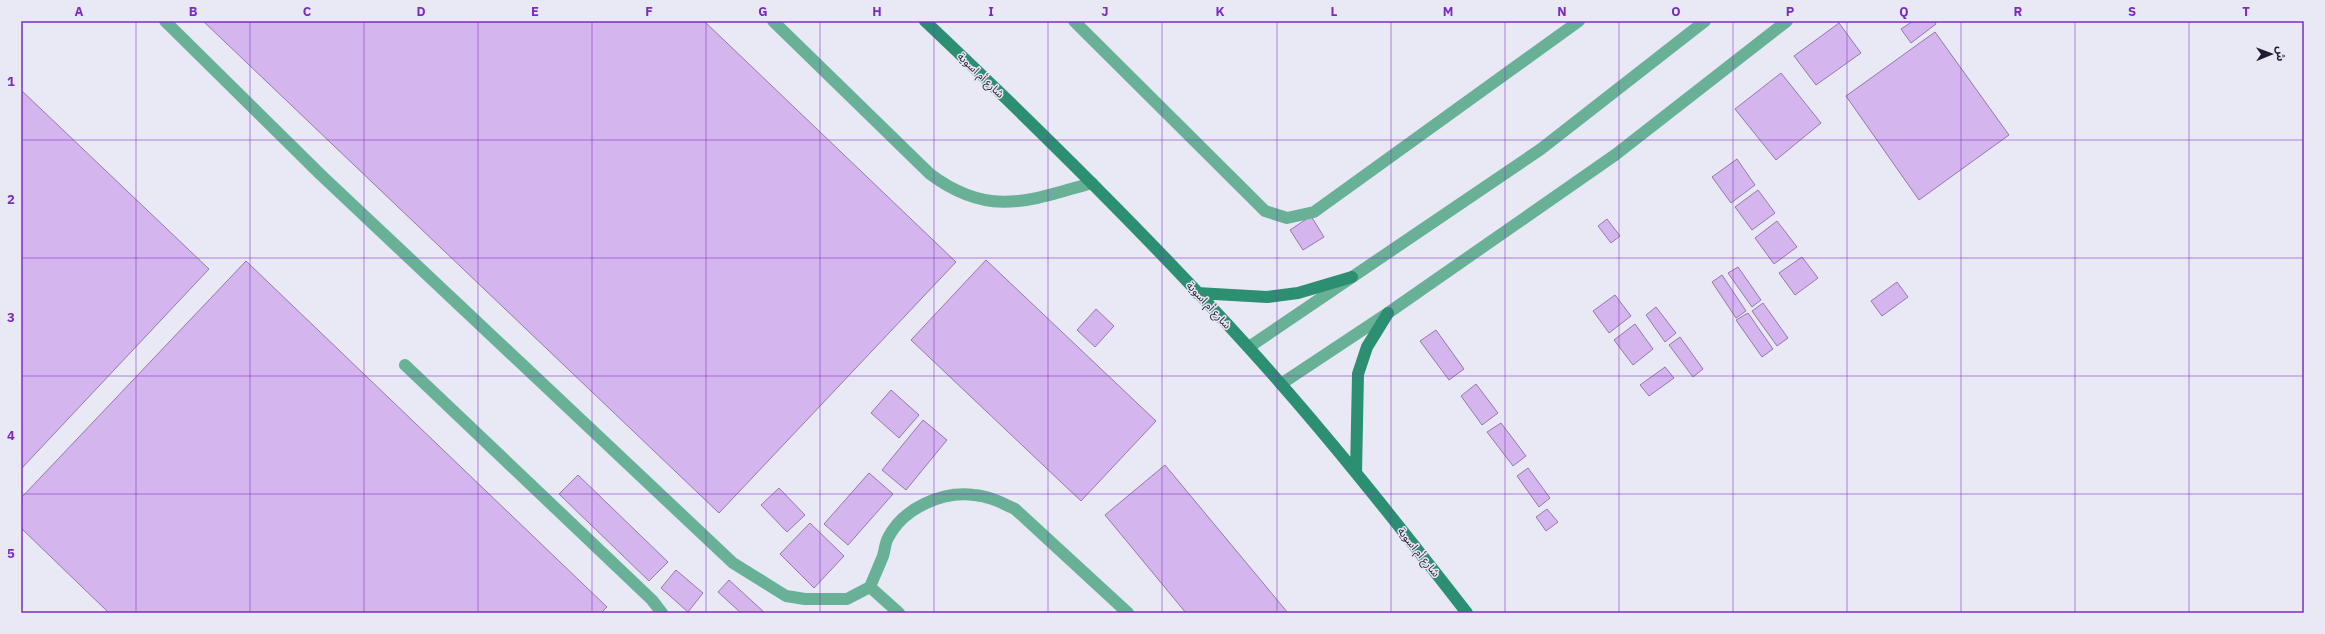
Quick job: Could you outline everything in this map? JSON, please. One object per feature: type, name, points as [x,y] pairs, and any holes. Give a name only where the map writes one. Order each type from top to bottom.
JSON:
[{"type":"street","name":"شارع أم اسوية","points":[[925,21],[1092,183],[1249,347],[1356,473],[1467,613]]},
{"type":"street","points":[[1197,293],[1268,297],[1298,294],[1352,277]]},
{"type":"street","points":[[1356,473],[1358,374],[1367,347],[1388,313]]},
{"type":"lane","points":[[165,21],[344,197],[733,563],[786,596],[805,599],[848,599],[870,587],[888,538],[898,524],[914,510],[932,500],[953,495],[974,495],[995,499],[1015,509],[1128,613]]},
{"type":"lane","points":[[773,21],[930,174],[947,187],[967,196],[988,202],[1009,203],[1030,200],[1092,183]]},
{"type":"lane","points":[[1074,21],[1265,211],[1287,218],[1314,212],[1579,21]]},
{"type":"lane","points":[[1249,347],[1541,149],[1705,21]]},
{"type":"lane","points":[[1281,384],[1388,313],[1616,155],[1787,21]]},
{"type":"lane","points":[[405,365],[652,600],[662,613]]},
{"type":"lane","points":[[870,587],[899,613]]},
{"type":"building","points":[[203,21],[704,21],[956,262],[719,513]]},
{"type":"building","points":[[1913,21],[1934,21],[1936,24],[1911,43],[1901,29]]},
{"type":"building","points":[[1839,23],[1861,53],[1816,85],[1794,56]]},
{"type":"building","points":[[1935,32],[2009,135],[1919,200],[1846,96]]},
{"type":"building","points":[[1781,73],[1821,123],[1776,160],[1735,109]]},
{"type":"building","points":[[21,90],[209,269],[21,469]]},
{"type":"building","points":[[1737,159],[1755,185],[1731,203],[1712,177]]},
{"type":"building","points":[[1758,190],[1775,213],[1752,230],[1735,207]]},
{"type":"building","points":[[1311,216],[1324,237],[1303,250],[1290,230]]},
{"type":"building","points":[[1607,219],[1620,236],[1611,243],[1598,226]]},
{"type":"building","points":[[1777,221],[1797,247],[1774,264],[1755,238]]},
{"type":"building","points":[[1802,257],[1818,278],[1795,295],[1779,273]]},
{"type":"building","points":[[986,260],[1156,421],[1081,501],[911,340]]},
{"type":"building","points":[[246,261],[607,607],[601,613],[109,613],[21,528],[21,498]]},
{"type":"building","points":[[1738,267],[1761,300],[1752,307],[1728,273]]},
{"type":"building","points":[[1722,275],[1746,311],[1736,318],[1712,282]]},
{"type":"building","points":[[1897,282],[1908,297],[1882,316],[1871,301]]},
{"type":"building","points":[[1615,295],[1631,316],[1609,333],[1593,311]]},
{"type":"building","points":[[1763,303],[1788,338],[1777,346],[1752,311]]},
{"type":"building","points":[[1656,307],[1676,333],[1665,342],[1646,315]]},
{"type":"building","points":[[1096,309],[1114,326],[1095,347],[1077,330]]},
{"type":"building","points":[[1748,313],[1773,349],[1762,357],[1736,320]]},
{"type":"building","points":[[1635,324],[1653,349],[1633,365],[1614,340]]},
{"type":"building","points":[[1436,330],[1464,369],[1449,380],[1420,341]]},
{"type":"building","points":[[1680,337],[1703,369],[1693,377],[1669,345]]},
{"type":"building","points":[[1665,367],[1674,378],[1649,396],[1640,385]]},
{"type":"building","points":[[1476,384],[1498,413],[1482,425],[1461,396]]},
{"type":"building","points":[[891,390],[919,415],[899,438],[871,413]]},
{"type":"building","points":[[923,420],[947,440],[906,490],[882,470]]},
{"type":"building","points":[[1501,423],[1526,456],[1513,466],[1487,432]]},
{"type":"building","points":[[1165,465],[1288,613],[1186,613],[1105,515]]},
{"type":"building","points":[[1528,468],[1550,498],[1539,507],[1517,476]]},
{"type":"building","points":[[869,473],[893,494],[848,545],[824,524]]},
{"type":"building","points":[[578,475],[668,562],[649,581],[559,494]]},
{"type":"building","points":[[779,488],[805,515],[787,532],[761,505]]},
{"type":"building","points":[[1547,509],[1558,522],[1546,531],[1536,517]]},
{"type":"building","points":[[810,523],[844,556],[814,588],[780,554]]},
{"type":"building","points":[[676,570],[703,593],[688,612],[661,588]]},
{"type":"building","points":[[729,580],[765,613],[741,613],[718,592]]}]
